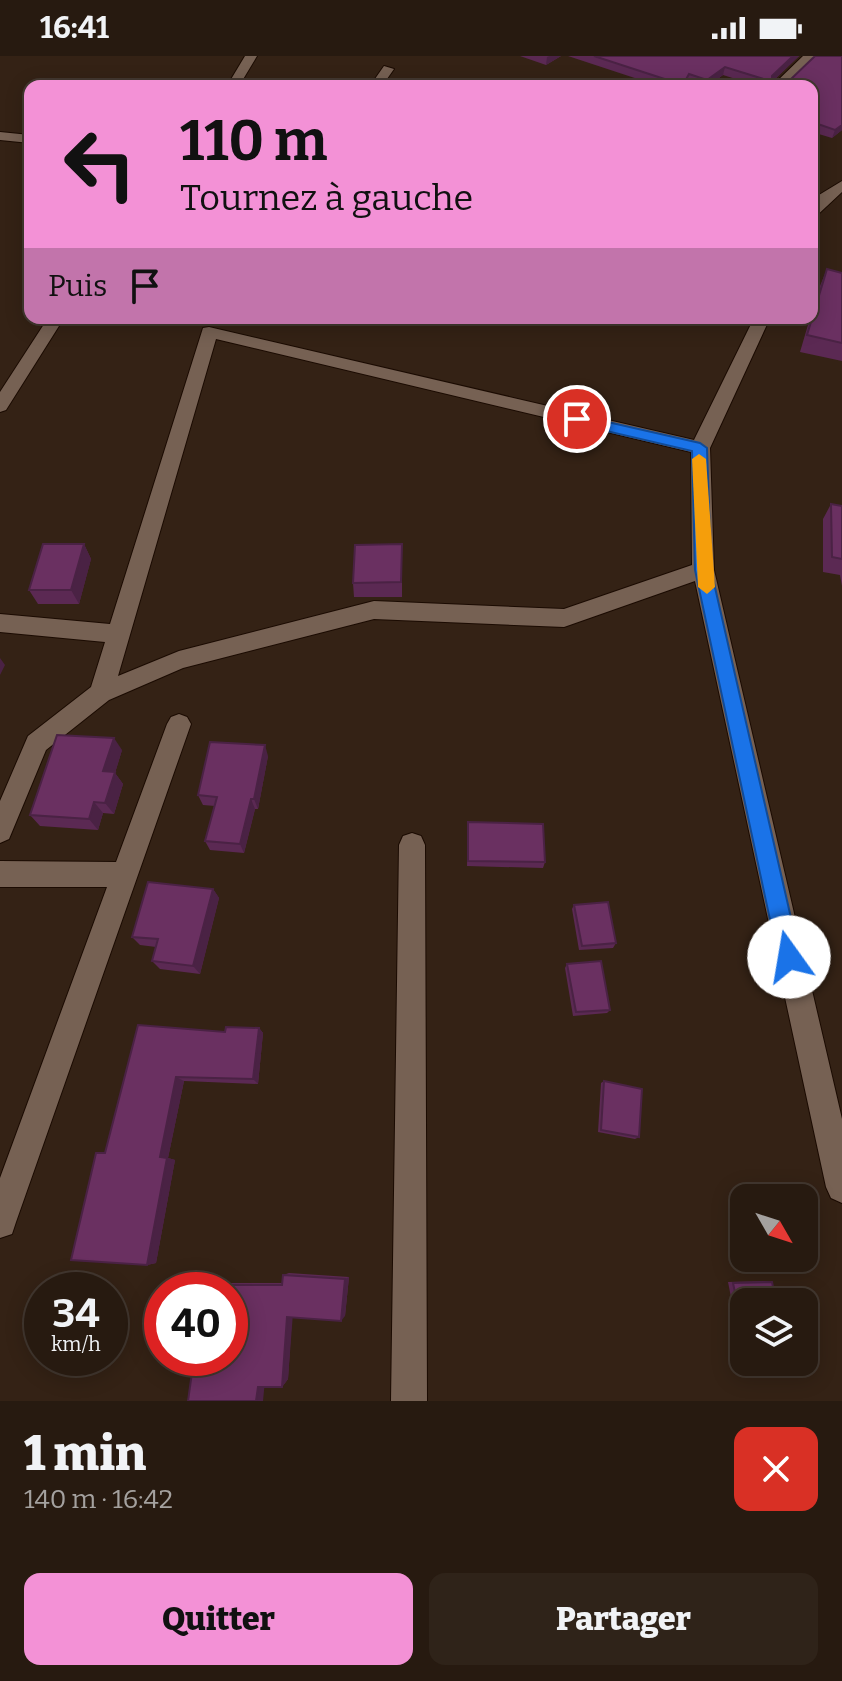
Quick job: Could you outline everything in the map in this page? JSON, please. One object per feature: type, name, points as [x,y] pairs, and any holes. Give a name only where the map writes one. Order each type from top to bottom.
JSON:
[{"type":"street","points":[[237,80],[251,56]]},
{"type":"street","points":[[784,80],[810,56]]},
{"type":"street","points":[[380,80],[388,69]]},
{"type":"street","points":[[0,136],[24,138]]},
{"type":"street","points":[[818,202],[842,185]]},
{"type":"street","points":[[818,203],[842,198]]},
{"type":"street","points":[[0,406],[52,324]]},
{"type":"street","points":[[759,324],[700,448],[703,570],[842,1187]]},
{"type":"street","points":[[101,693],[209,332],[700,448]]},
{"type":"street","points":[[0,831],[37,743],[101,693],[179,660],[374,610],[564,618],[703,570]]},
{"type":"street","points":[[0,623],[120,634]]},
{"type":"street","points":[[0,1222],[179,724]]},
{"type":"street","points":[[409,1401],[412,845]]},
{"type":"street","points":[[0,874],[125,875]]},
{"type":"building","points":[[594,56],[793,56],[772,76],[772,80],[725,67],[707,80],[689,74],[686,80],[668,80]]},
{"type":"building","points":[[815,56],[842,56],[842,125],[835,130],[818,124],[818,80],[790,80]]},
{"type":"building","points":[[827,269],[842,273],[842,343],[807,335],[810,324],[818,324],[818,299]]},
{"type":"building","points":[[831,504],[842,506],[842,559],[832,557]]},
{"type":"building","points":[[43,544],[84,544],[71,590],[29,590]]},
{"type":"building","points":[[402,544],[401,582],[353,583],[355,545]]},
{"type":"building","points":[[57,735],[114,738],[103,771],[115,772],[105,803],[94,802],[89,819],[30,815]]},
{"type":"building","points":[[210,742],[265,745],[254,799],[251,799],[240,844],[205,841],[217,797],[198,795]]},
{"type":"building","points":[[468,822],[543,824],[545,862],[468,861]]},
{"type":"building","points":[[148,882],[213,889],[193,966],[152,961],[158,939],[132,937]]},
{"type":"building","points":[[608,902],[616,943],[582,946],[574,905]]},
{"type":"building","points":[[601,961],[610,1010],[576,1012],[567,964]]},
{"type":"building","points":[[138,1025],[225,1032],[226,1027],[259,1028],[253,1079],[176,1077],[160,1157],[167,1158],[147,1265],[71,1260],[96,1153],[105,1153]]},
{"type":"building","points":[[604,1081],[642,1089],[639,1137],[601,1130]]},
{"type":"building","points":[[283,1275],[345,1279],[341,1321],[287,1317],[282,1387],[258,1387],[256,1401],[188,1401],[191,1376],[248,1376],[248,1285],[282,1285]]},
{"type":"building","points":[[772,1282],[773,1288],[734,1288],[733,1283]]},
{"type":"slow traffic","points":[[699,459],[703,570],[707,587]]},
{"type":"route","points":[[577,419],[700,448],[698,474],[703,570],[789,957]]}]
